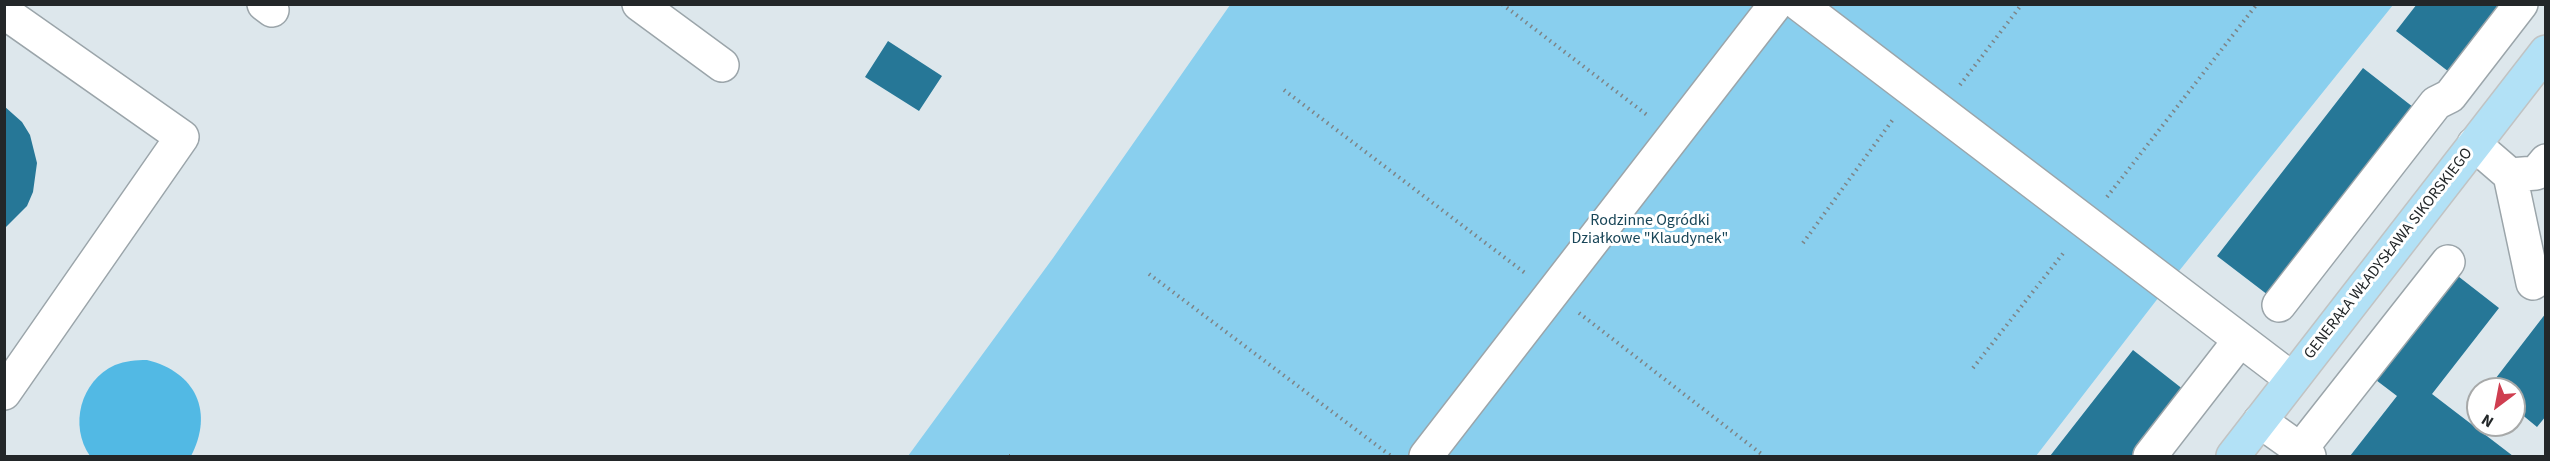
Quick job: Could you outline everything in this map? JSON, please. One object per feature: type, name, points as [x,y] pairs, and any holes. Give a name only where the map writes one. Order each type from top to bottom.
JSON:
[{"type":"main road","name":"GENERAŁA WŁADYSŁAWA SIKORSKIEGO","points":[[2233,456],[2546,52]]},
{"type":"lane","points":[[639,4],[722,64]]},
{"type":"lane","points":[[1426,456],[1776,4]]},
{"type":"lane","points":[[1799,4],[2086,225],[2292,379]]},
{"type":"lane","points":[[2278,306],[2436,103],[2450,96],[2522,4]]},
{"type":"lane","points":[[4,12],[182,138],[4,393]]},
{"type":"lane","points":[[2474,144],[2510,175],[2534,283]]},
{"type":"lane","points":[[2510,175],[2536,173],[2546,161]]},
{"type":"lane","points":[[2260,421],[2304,453],[2448,262]]},
{"type":"lane","points":[[2150,456],[2240,340]]},
{"type":"path","points":[[1502,4],[1675,136]]},
{"type":"path","points":[[1939,112],[2022,4]]},
{"type":"path","points":[[1973,368],[2258,4]]},
{"type":"path","points":[[1803,243],[1914,92]]},
{"type":"path","points":[[1149,274],[1391,456]]},
{"type":"green space","name":"Rodzinne Ogródki Działkowe \"Klaudynek\"","points":[[1230,5],[2393,5],[2179,271],[2036,456],[908,456],[1053,258]]},
{"type":"shaded area","points":[[147,360],[178,374],[189,384],[196,396],[201,424],[198,440],[191,456],[90,456],[80,431],[79,418],[86,393],[103,372],[115,365]]},
{"type":"building","points":[[2417,4],[2509,4],[2453,75],[2396,31]]},
{"type":"building","points":[[888,41],[942,76],[919,111],[865,77]]},
{"type":"building","points":[[2363,68],[2413,107],[2268,295],[2217,256]]},
{"type":"building","points":[[4,106],[22,122],[30,135],[37,163],[33,192],[27,206],[4,229]]},
{"type":"building","points":[[2454,273],[2499,308],[2432,394],[2466,420],[2466,437],[2488,437],[2513,456],[2350,456],[2397,396],[2372,377]]},
{"type":"building","points":[[2546,313],[2546,416],[2537,427],[2526,418],[2526,377],[2497,377]]},
{"type":"building","points":[[2133,350],[2184,390],[2132,456],[2050,456]]}]
